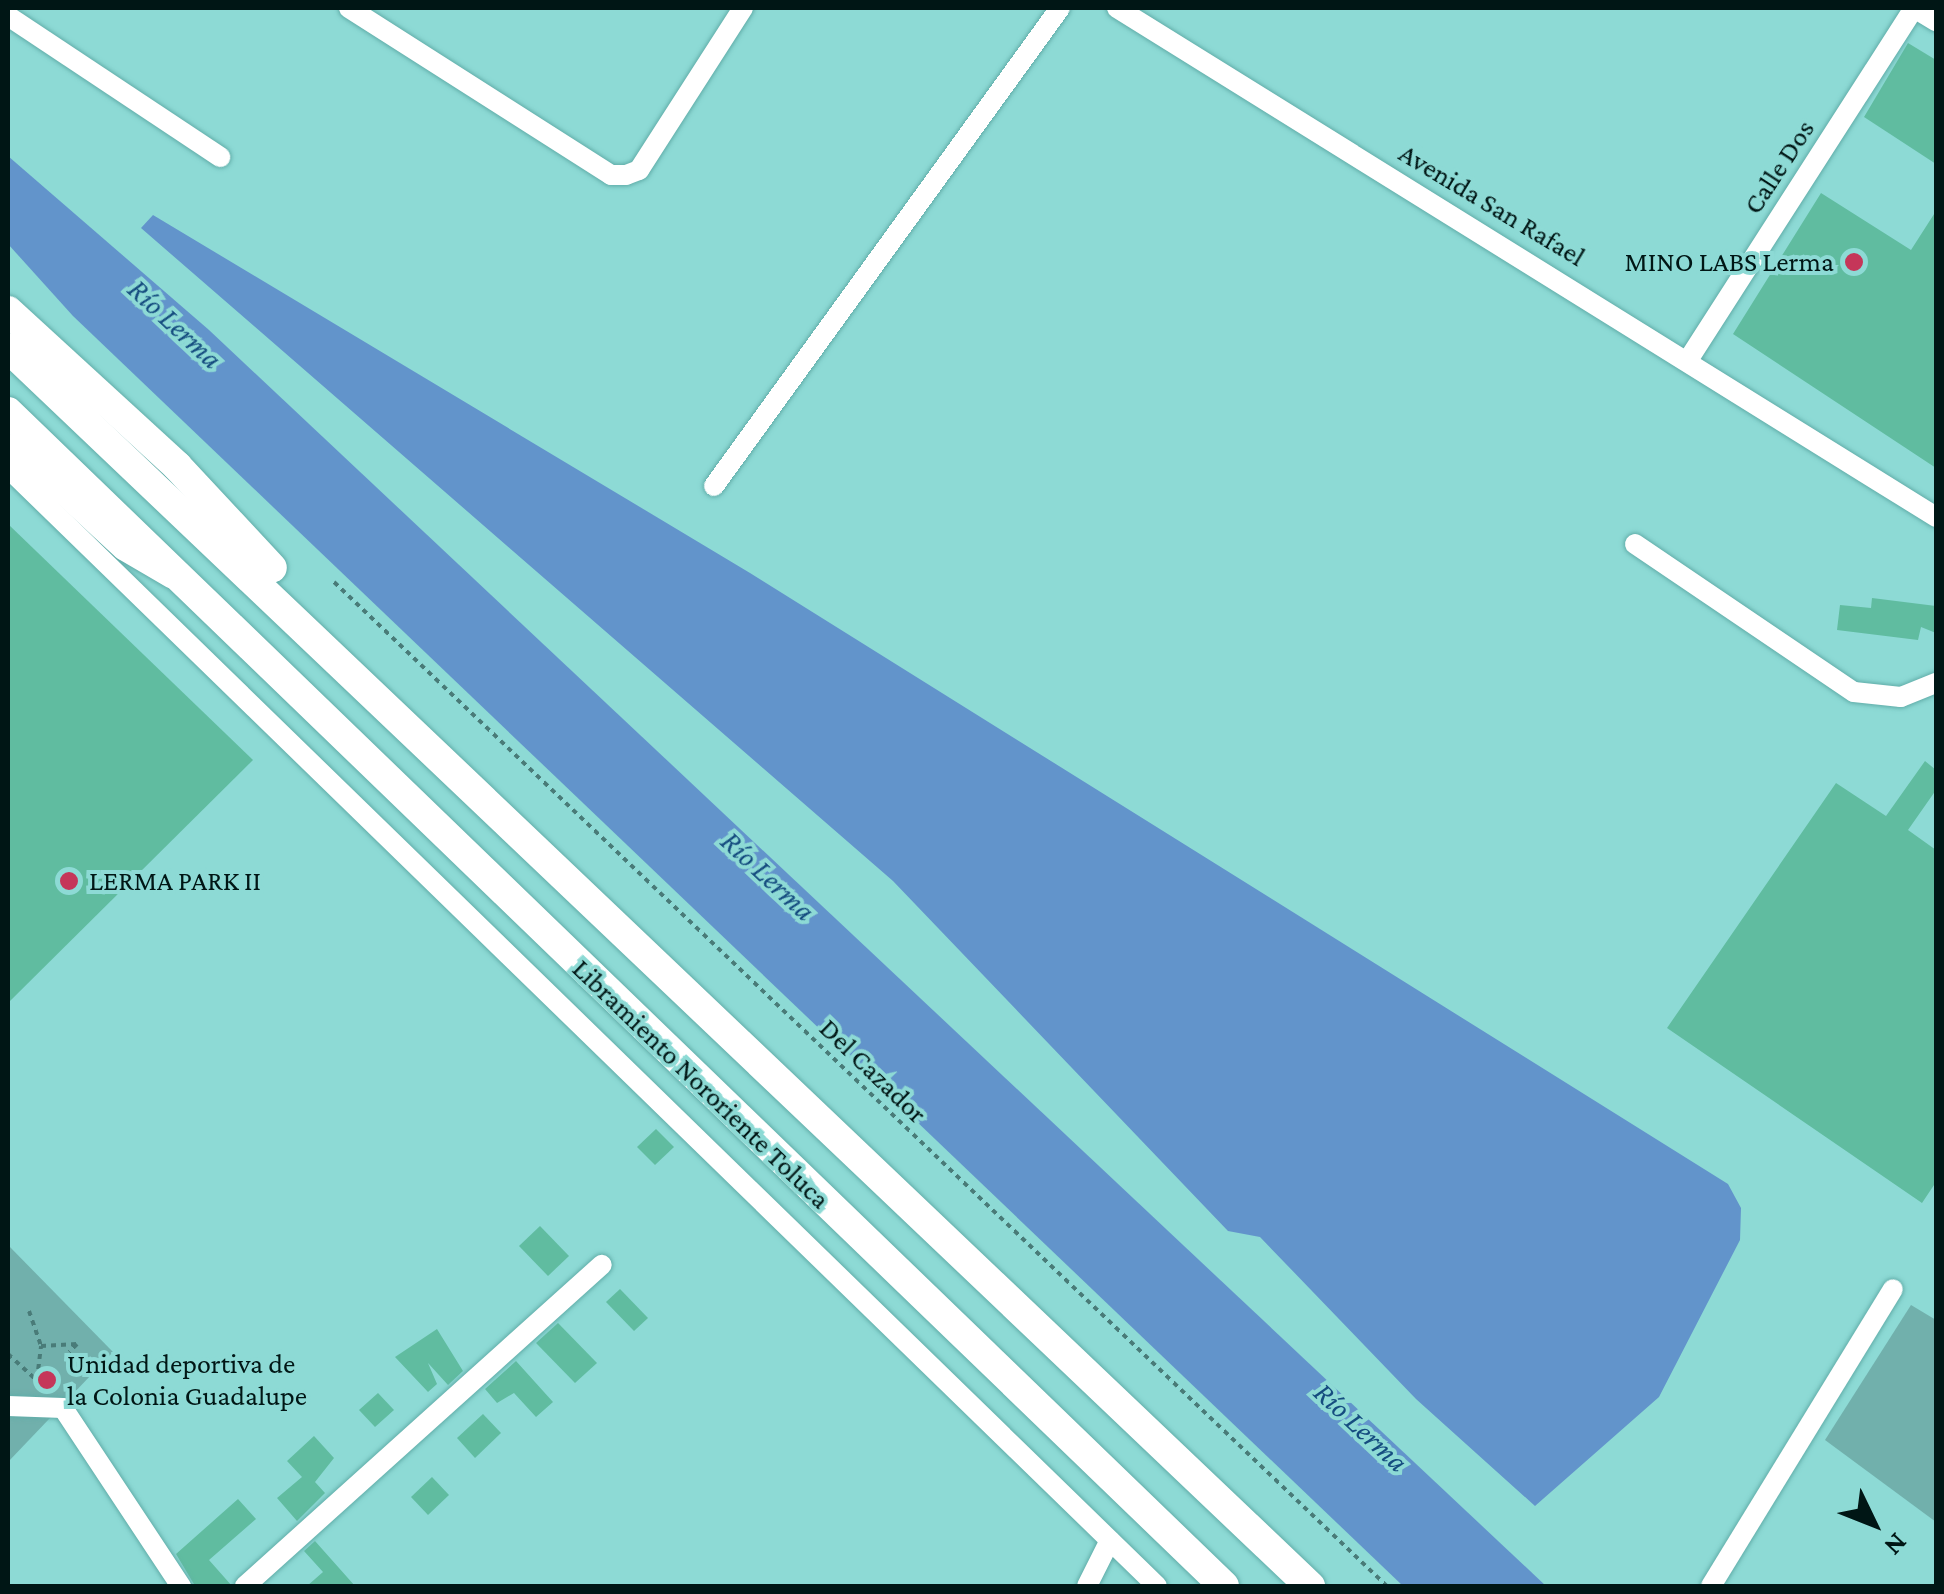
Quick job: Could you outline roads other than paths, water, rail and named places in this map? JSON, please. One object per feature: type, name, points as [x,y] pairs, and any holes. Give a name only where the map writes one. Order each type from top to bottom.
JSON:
[{"type":"highway","points":[[8,311],[217,508],[291,593],[303,622]]},
{"type":"highway","points":[[8,348],[303,622],[1310,1586]]},
{"type":"highway","name":"Libramiento Nororiente Toluca","points":[[8,412],[178,581],[1224,1586]]},
{"type":"street","points":[[349,8],[611,175],[626,175],[639,170],[743,8]]},
{"type":"street","points":[[714,486],[1060,8]]},
{"type":"street","name":"Avenida San Rafael","points":[[1117,8],[1690,357],[1936,517]]},
{"type":"street","points":[[1914,8],[1936,22]]},
{"type":"street","name":"Calle Dos","points":[[1690,357],[1914,8]]},
{"type":"street","points":[[8,16],[220,157]]},
{"type":"street","points":[[8,444],[123,550],[178,581]]},
{"type":"street","points":[[8,468],[1156,1586]]},
{"type":"street","points":[[1635,544],[1854,692],[1901,697],[1936,682]]},
{"type":"street","points":[[245,1586],[602,1265]]},
{"type":"street","points":[[1711,1586],[1893,1288]]},
{"type":"street","points":[[8,1406],[62,1408],[181,1586]]},
{"type":"street","points":[[1087,1586],[1110,1540]]},
{"type":"water","name":"Río Lerma","points":[[8,156],[209,330],[1546,1586],[1403,1586],[73,316],[8,244]]},
{"type":"water","points":[[153,215],[750,573],[1728,1184],[1741,1208],[1740,1240],[1659,1397],[1535,1506],[1416,1399],[1260,1237],[1228,1231],[893,881],[141,228]]},
{"type":"place","name":"MINO LABS Lerma","points":[[1854,262]]},
{"type":"place","name":"LERMA PARK II","points":[[69,881]]},
{"type":"place","name":"Unidad deportiva de la Colonia Guadalupe","points":[[47,1380]]}]
